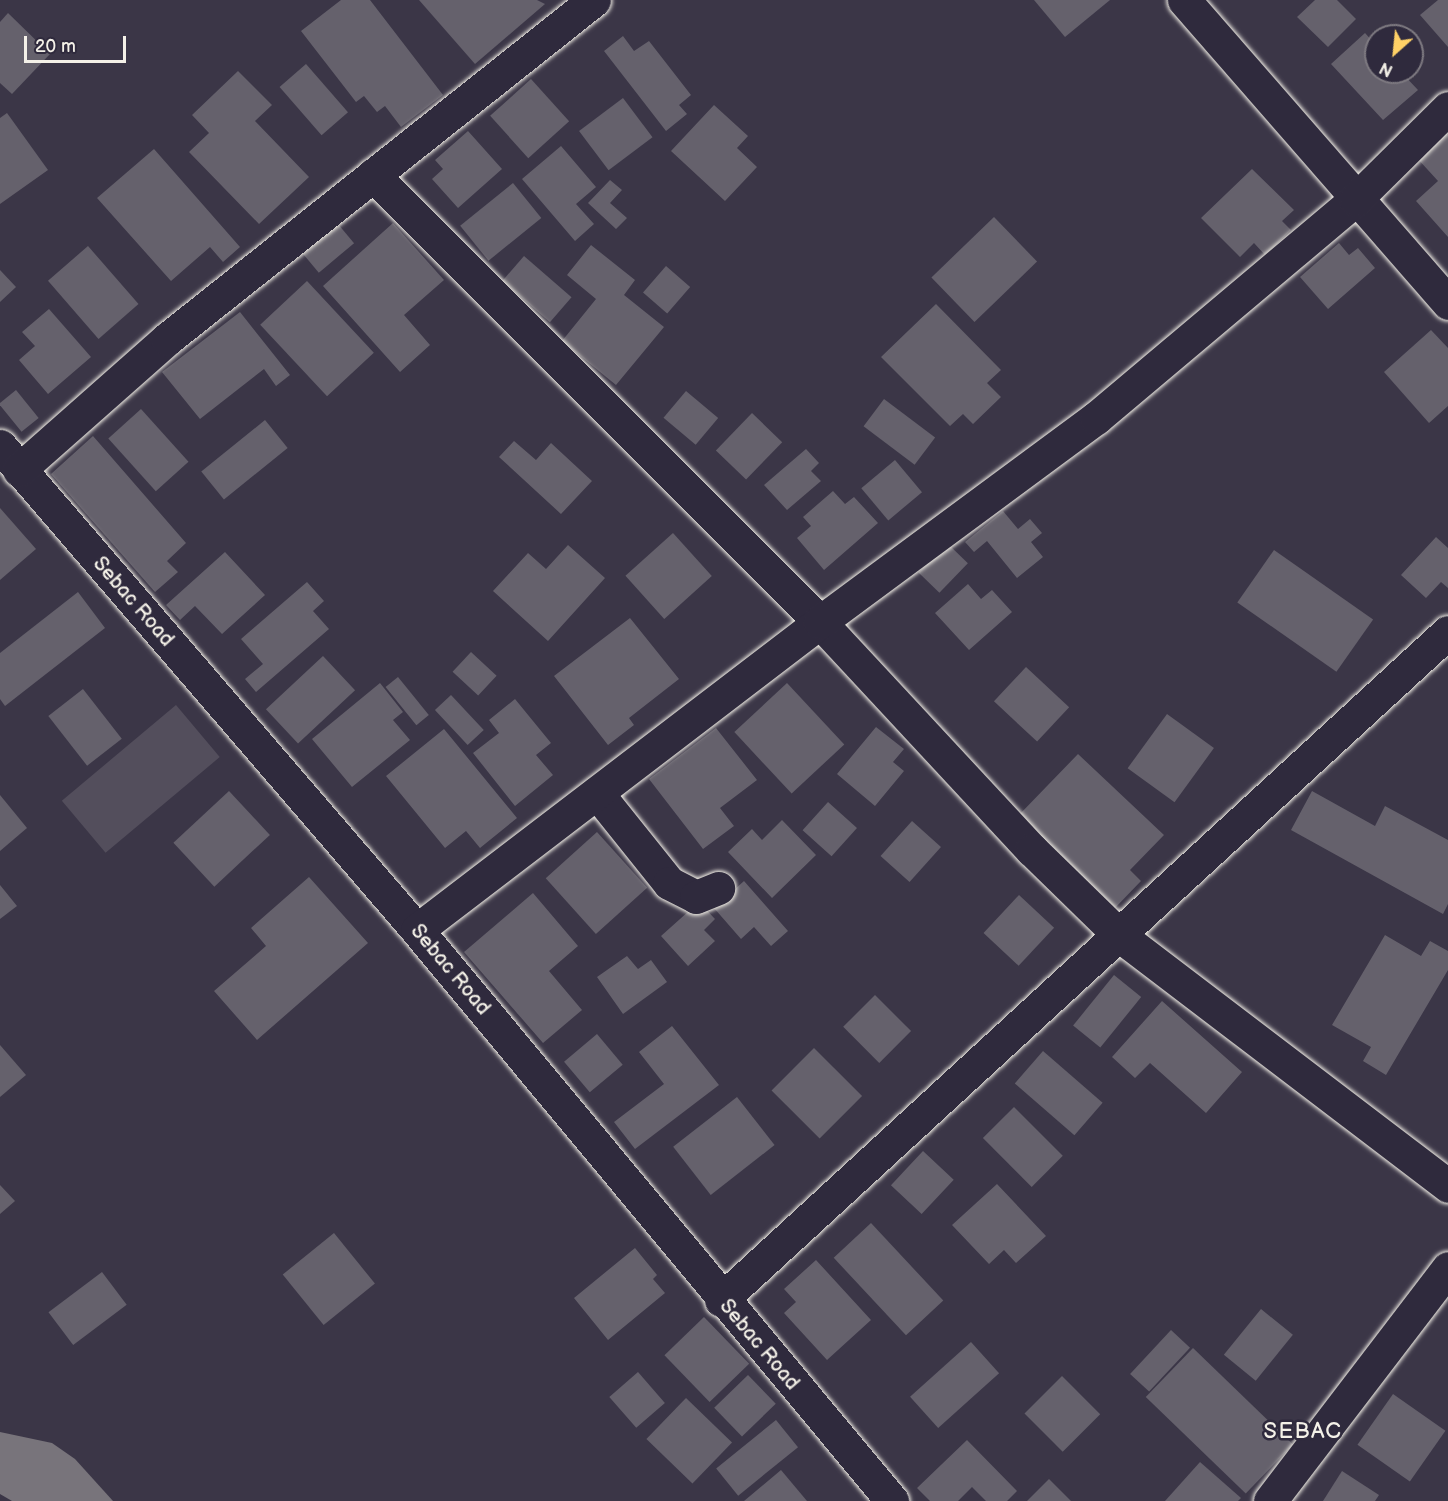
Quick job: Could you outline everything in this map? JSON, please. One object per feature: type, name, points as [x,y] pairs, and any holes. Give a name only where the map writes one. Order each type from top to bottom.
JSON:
[{"type":"street","points":[[9,458],[167,339],[594,0]]},
{"type":"street","points":[[1184,0],[1448,303]]},
{"type":"street","points":[[417,930],[820,622],[1096,418],[1356,199],[1448,108]]},
{"type":"street","points":[[373,175],[820,622],[1032,850],[1119,935],[1448,1186]]},
{"type":"street","name":"Sebac Road","points":[[9,458],[417,930],[721,1300],[892,1501]]},
{"type":"street","points":[[721,1300],[1448,632]]},
{"type":"street","points":[[597,793],[678,890],[696,897],[718,888]]},
{"type":"street","points":[[1270,1501],[1448,1268]]},
{"type":"shaded area","points":[[176,705],[220,757],[106,853],[62,801]]},
{"type":"shaded area","points":[[0,1432],[52,1443],[75,1459],[113,1501],[12,1501],[0,1494]]},
{"type":"building","points":[[341,0],[370,0],[443,95],[401,127],[385,106],[377,112],[364,96],[356,102],[301,31]]},
{"type":"building","points":[[419,0],[537,0],[545,4],[475,64]]},
{"type":"building","points":[[1034,0],[1110,0],[1065,37]]},
{"type":"building","points":[[1315,0],[1337,0],[1356,19],[1328,47],[1297,17]]},
{"type":"building","points":[[1438,0],[1448,0],[1448,47],[1420,15]]},
{"type":"building","points":[[8,13],[50,54],[12,94],[0,83],[0,22]]},
{"type":"building","points":[[1364,34],[1364,84],[1412,84],[1418,90],[1383,120],[1331,64]]},
{"type":"building","points":[[623,36],[634,51],[649,41],[691,95],[679,105],[687,114],[666,131],[604,51]]},
{"type":"building","points":[[306,64],[348,112],[322,135],[280,87]]},
{"type":"building","points":[[238,71],[272,105],[255,121],[309,177],[259,224],[189,152],[209,133],[192,115]]},
{"type":"building","points":[[531,79],[569,121],[528,158],[490,116]]},
{"type":"building","points":[[623,98],[652,137],[609,170],[579,131]]},
{"type":"building","points":[[714,105],[748,136],[737,148],[757,167],[725,201],[671,151]]},
{"type":"building","points":[[7,113],[48,170],[0,204],[0,118]]},
{"type":"building","points":[[468,131],[502,169],[458,208],[432,179],[443,169],[435,160]]},
{"type":"building","points":[[1446,133],[1448,135],[1448,237],[1416,201],[1438,181],[1417,158]]},
{"type":"building","points":[[561,146],[596,187],[576,204],[594,224],[575,241],[522,179]]},
{"type":"building","points":[[154,149],[240,247],[223,262],[210,247],[171,281],[97,198]]},
{"type":"building","points":[[1252,169],[1294,210],[1282,221],[1291,230],[1265,255],[1254,243],[1240,257],[1201,218]]},
{"type":"building","points":[[610,180],[622,190],[610,203],[627,218],[616,229],[588,203]]},
{"type":"building","points":[[513,183],[541,218],[488,261],[460,226]]},
{"type":"building","points":[[994,217],[1037,262],[974,322],[931,277]]},
{"type":"building","points":[[393,223],[444,280],[404,315],[430,345],[400,372],[323,286]]},
{"type":"building","points":[[338,224],[354,243],[319,273],[303,254]]},
{"type":"building","points":[[1339,243],[1349,255],[1358,248],[1375,268],[1328,309],[1300,277]]},
{"type":"building","points":[[591,245],[635,280],[624,295],[664,327],[616,385],[562,341],[596,299],[567,275]]},
{"type":"building","points":[[88,246],[139,304],[99,339],[48,281]]},
{"type":"building","points":[[524,256],[572,297],[550,322],[502,281]]},
{"type":"building","points":[[666,266],[690,287],[667,313],[643,292]]},
{"type":"building","points":[[0,270],[16,287],[0,302]]},
{"type":"building","points":[[307,281],[374,353],[327,396],[260,325]]},
{"type":"building","points":[[936,304],[1001,370],[987,383],[1001,397],[973,424],[963,414],[950,426],[881,357]]},
{"type":"building","points":[[49,309],[91,357],[48,394],[19,360],[35,346],[22,332]]},
{"type":"building","points":[[240,312],[290,375],[276,386],[264,369],[200,419],[162,372]]},
{"type":"building","points":[[1431,330],[1448,348],[1448,406],[1429,423],[1384,372]]},
{"type":"building","points":[[16,390],[39,418],[22,432],[0,405]]},
{"type":"building","points":[[686,391],[718,418],[696,445],[664,418]]},
{"type":"building","points":[[884,399],[935,438],[915,465],[864,426]]},
{"type":"building","points":[[141,409],[189,462],[156,491],[108,438]]},
{"type":"building","points":[[752,413],[782,442],[746,480],[716,450]]},
{"type":"building","points":[[265,420],[288,448],[224,500],[201,472]]},
{"type":"building","points":[[93,436],[186,543],[167,561],[178,572],[155,592],[51,474]]},
{"type":"building","points":[[514,441],[536,460],[551,443],[592,481],[561,514],[499,457]]},
{"type":"building","points":[[806,449],[819,463],[811,471],[821,481],[787,510],[764,485]]},
{"type":"building","points":[[895,460],[922,492],[888,520],[861,488]]},
{"type":"building","points":[[833,491],[845,504],[854,497],[878,523],[824,570],[797,538],[811,526],[803,517]]},
{"type":"building","points":[[0,508],[36,549],[0,580]]},
{"type":"building","points":[[1003,511],[1018,529],[1030,519],[1042,533],[1031,542],[1043,557],[1017,578],[987,541],[974,552],[965,542]]},
{"type":"building","points":[[673,533],[712,576],[664,619],[625,576]]},
{"type":"building","points":[[1436,537],[1448,548],[1448,588],[1441,582],[1426,598],[1401,575]]},
{"type":"building","points":[[947,543],[968,563],[939,593],[919,572]]},
{"type":"building","points":[[568,545],[605,578],[548,641],[493,591],[528,553],[546,569]]},
{"type":"building","points":[[1274,550],[1373,619],[1336,672],[1237,602]]},
{"type":"building","points":[[225,552],[265,595],[222,634],[195,606],[180,620],[166,605]]},
{"type":"building","points":[[307,582],[324,601],[313,611],[329,629],[256,692],[245,679],[263,664],[241,639]]},
{"type":"building","points":[[968,584],[981,599],[992,590],[1012,612],[969,650],[935,613]]},
{"type":"building","points":[[78,592],[105,628],[5,706],[0,699],[0,653]]},
{"type":"building","points":[[630,618],[679,679],[629,718],[634,725],[608,745],[554,676]]},
{"type":"building","points":[[471,652],[497,676],[478,696],[453,672]]},
{"type":"building","points":[[323,656],[355,690],[298,744],[266,709]]},
{"type":"building","points":[[1026,667],[1069,707],[1037,742],[994,701]]},
{"type":"building","points":[[398,677],[429,715],[416,725],[386,687]]},
{"type":"building","points":[[380,683],[403,712],[393,720],[410,740],[352,787],[312,739]]},
{"type":"building","points":[[787,683],[844,744],[792,794],[734,732]]},
{"type":"building","points":[[83,689],[122,739],[87,766],[48,716]]},
{"type":"building","points":[[451,695],[484,730],[468,745],[435,710]]},
{"type":"building","points":[[515,699],[551,743],[536,755],[553,775],[515,806],[473,753],[499,733],[489,720]]},
{"type":"building","points":[[1167,714],[1214,748],[1175,802],[1128,768]]},
{"type":"building","points":[[876,727],[904,749],[893,762],[904,771],[875,806],[837,774]]},
{"type":"building","points":[[716,728],[757,780],[720,808],[734,826],[703,849],[649,779]]},
{"type":"building","points":[[444,729],[517,818],[480,848],[466,831],[445,848],[386,776]]},
{"type":"building","points":[[1078,754],[1164,835],[1130,870],[1141,881],[1115,908],[1018,816]]},
{"type":"building","points":[[229,791],[270,835],[214,887],[173,843]]},
{"type":"building","points":[[1312,791],[1375,826],[1385,806],[1448,840],[1448,904],[1443,914],[1291,830]]},
{"type":"building","points":[[0,795],[27,828],[0,851]]},
{"type":"building","points":[[828,802],[857,828],[832,856],[803,830]]},
{"type":"building","points":[[782,820],[816,855],[772,898],[728,852],[752,829],[762,840]]},
{"type":"building","points":[[912,821],[941,847],[910,882],[881,856]]},
{"type":"building","points":[[597,832],[647,888],[596,934],[546,878]]},
{"type":"building","points":[[309,877],[368,943],[257,1040],[214,991],[266,946],[251,928]]},
{"type":"building","points":[[744,881],[788,931],[771,946],[754,927],[741,939],[714,908]]},
{"type":"building","points":[[0,885],[17,906],[0,919]]},
{"type":"building","points":[[533,893],[578,946],[549,971],[582,1010],[543,1043],[464,952]]},
{"type":"building","points":[[1019,895],[1054,928],[1019,966],[984,933]]},
{"type":"building","points":[[699,902],[715,919],[704,930],[715,941],[688,966],[661,936]]},
{"type":"building","points":[[1385,935],[1421,956],[1430,941],[1448,951],[1448,970],[1386,1075],[1363,1061],[1371,1047],[1332,1025]]},
{"type":"building","points":[[627,956],[638,969],[651,960],[667,982],[623,1014],[597,977]]},
{"type":"building","points":[[1114,975],[1141,997],[1100,1048],[1073,1026]]},
{"type":"building","points":[[875,995],[911,1031],[879,1063],[843,1027]]},
{"type":"building","points":[[1162,1001],[1242,1072],[1206,1113],[1150,1063],[1135,1078],[1112,1057]]},
{"type":"building","points":[[672,1026],[719,1085],[635,1149],[614,1122],[664,1084],[639,1052]]},
{"type":"building","points":[[597,1034],[623,1065],[590,1092],[564,1062]]},
{"type":"building","points":[[0,1045],[26,1075],[0,1097]]},
{"type":"building","points":[[814,1048],[862,1096],[820,1139],[772,1090]]},
{"type":"building","points":[[1043,1051],[1103,1103],[1074,1135],[1015,1083]]},
{"type":"building","points":[[737,1097],[775,1145],[711,1195],[673,1147]]},
{"type":"building","points":[[1014,1107],[1063,1156],[1032,1187],[983,1138]]},
{"type":"building","points":[[923,1151],[954,1180],[922,1214],[891,1185]]},
{"type":"building","points":[[997,1184],[1046,1236],[1016,1263],[1004,1250],[989,1264],[952,1225]]},
{"type":"building","points":[[0,1185],[15,1201],[0,1214]]},
{"type":"building","points":[[871,1223],[943,1301],[906,1335],[834,1258]]},
{"type":"building","points":[[334,1233],[375,1284],[324,1325],[283,1275]]},
{"type":"building","points":[[635,1248],[657,1275],[653,1279],[665,1293],[608,1340],[574,1298]]},
{"type":"building","points":[[816,1260],[871,1320],[827,1360],[784,1313],[796,1302],[784,1289]]},
{"type":"building","points":[[102,1272],[127,1305],[73,1345],[48,1312]]},
{"type":"building","points":[[1261,1309],[1293,1335],[1256,1381],[1224,1355]]},
{"type":"building","points":[[704,1317],[749,1364],[710,1402],[664,1355]]},
{"type":"building","points":[[1171,1330],[1190,1348],[1149,1392],[1130,1374]]},
{"type":"building","points":[[971,1342],[999,1373],[938,1428],[910,1397]]},
{"type":"building","points":[[1193,1348],[1293,1445],[1246,1493],[1146,1397]]},
{"type":"building","points":[[638,1372],[665,1403],[636,1428],[609,1397]]},
{"type":"building","points":[[748,1375],[776,1404],[742,1436],[714,1408]]},
{"type":"building","points":[[1062,1376],[1100,1414],[1063,1452],[1025,1413]]},
{"type":"building","points":[[1393,1394],[1445,1431],[1410,1481],[1357,1445]]},
{"type":"building","points":[[686,1398],[732,1442],[692,1483],[646,1439]]},
{"type":"building","points":[[776,1420],[798,1447],[738,1496],[716,1468]]},
{"type":"building","points":[[967,1440],[1017,1491],[1007,1501],[986,1501],[972,1487],[958,1501],[930,1501],[917,1488]]},
{"type":"building","points":[[1200,1462],[1241,1498],[1238,1501],[1165,1501]]},
{"type":"building","points":[[781,1470],[807,1501],[744,1501]]},
{"type":"building","points":[[1342,1471],[1379,1495],[1375,1501],[1323,1501]]},
{"type":"building","points":[[1049,1479],[1071,1501],[1027,1501]]},
{"type":"district","name":"SEBAC","points":[[1303,1432]]}]
